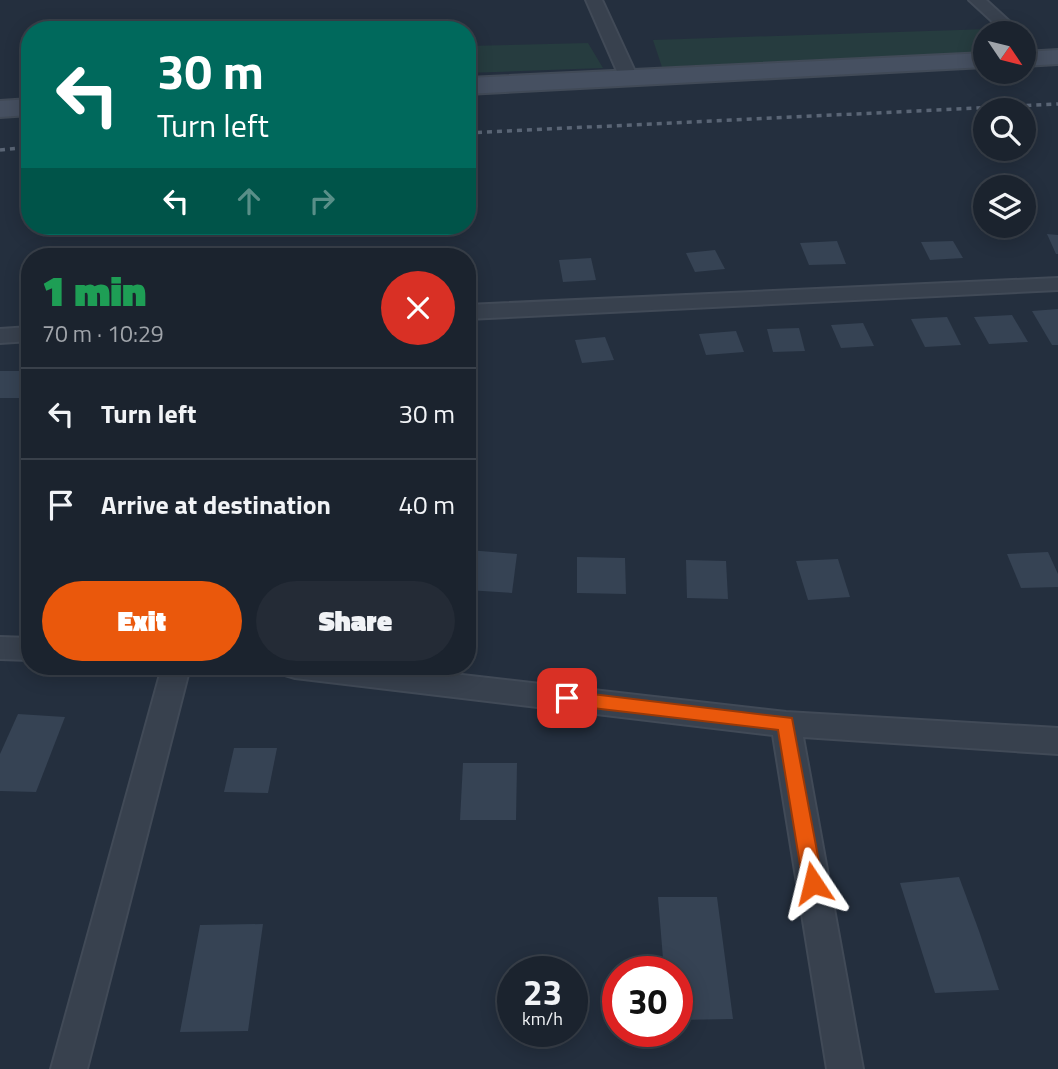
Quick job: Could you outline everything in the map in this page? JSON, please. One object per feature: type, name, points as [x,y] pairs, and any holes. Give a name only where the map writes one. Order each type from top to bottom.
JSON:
[{"type":"street","points":[[594,0],[629,78]]},
{"type":"street","points":[[977,0],[1001,21]]},
{"type":"street","points":[[476,86],[973,61]]},
{"type":"street","points":[[1,109],[21,108]]},
{"type":"street","points":[[476,312],[1058,284]]},
{"type":"street","points":[[0,336],[21,335]]},
{"type":"street","points":[[0,648],[21,649]]},
{"type":"street","points":[[69,1069],[174,675]]},
{"type":"street","points":[[364,675],[786,724],[1058,741]]},
{"type":"street","points":[[786,724],[845,1069]]},
{"type":"green space","points":[[973,30],[973,53],[662,67],[653,40]]},
{"type":"green space","points":[[588,43],[603,68],[476,73],[476,46]]},
{"type":"building","points":[[1047,234],[1058,235],[1058,254],[1056,254]]},
{"type":"building","points":[[837,241],[846,264],[809,265],[800,243]]},
{"type":"building","points":[[953,241],[963,258],[930,260],[921,242]]},
{"type":"building","points":[[715,250],[725,269],[695,272],[686,253]]},
{"type":"building","points":[[591,258],[596,280],[563,282],[559,260]]},
{"type":"building","points":[[1058,309],[1058,345],[1052,345],[1032,311]]},
{"type":"building","points":[[1012,315],[1028,342],[989,344],[974,317]]},
{"type":"building","points":[[947,317],[961,345],[925,347],[911,319]]},
{"type":"building","points":[[863,323],[874,346],[841,348],[831,325]]},
{"type":"building","points":[[799,328],[805,351],[773,352],[767,329]]},
{"type":"building","points":[[736,331],[744,352],[706,355],[699,334]]},
{"type":"building","points":[[605,337],[614,360],[582,363],[575,340]]},
{"type":"building","points":[[0,371],[21,371],[21,398],[0,398]]},
{"type":"building","points":[[476,551],[517,554],[512,593],[476,591]]},
{"type":"building","points":[[1048,552],[1058,574],[1058,587],[1021,588],[1007,554]]},
{"type":"building","points":[[577,557],[625,558],[626,594],[577,593]]},
{"type":"building","points":[[838,559],[850,597],[808,600],[796,561]]},
{"type":"building","points":[[686,560],[726,561],[728,599],[687,598]]},
{"type":"building","points":[[18,714],[65,717],[36,792],[0,791],[0,754]]},
{"type":"building","points":[[234,748],[277,748],[268,793],[224,792]]},
{"type":"building","points":[[463,763],[517,763],[516,820],[460,820]]},
{"type":"building","points":[[959,877],[999,990],[935,993],[900,883]]},
{"type":"building","points":[[658,897],[717,897],[733,1019],[693,1020],[693,956],[663,956]]},
{"type":"building","points":[[263,924],[248,1031],[180,1032],[200,925]]},
{"type":"railway","points":[[476,133],[1058,104]]},
{"type":"railway","points":[[0,150],[21,148]]},
{"type":"route","points":[[567,698],[786,724],[813,883]]}]
